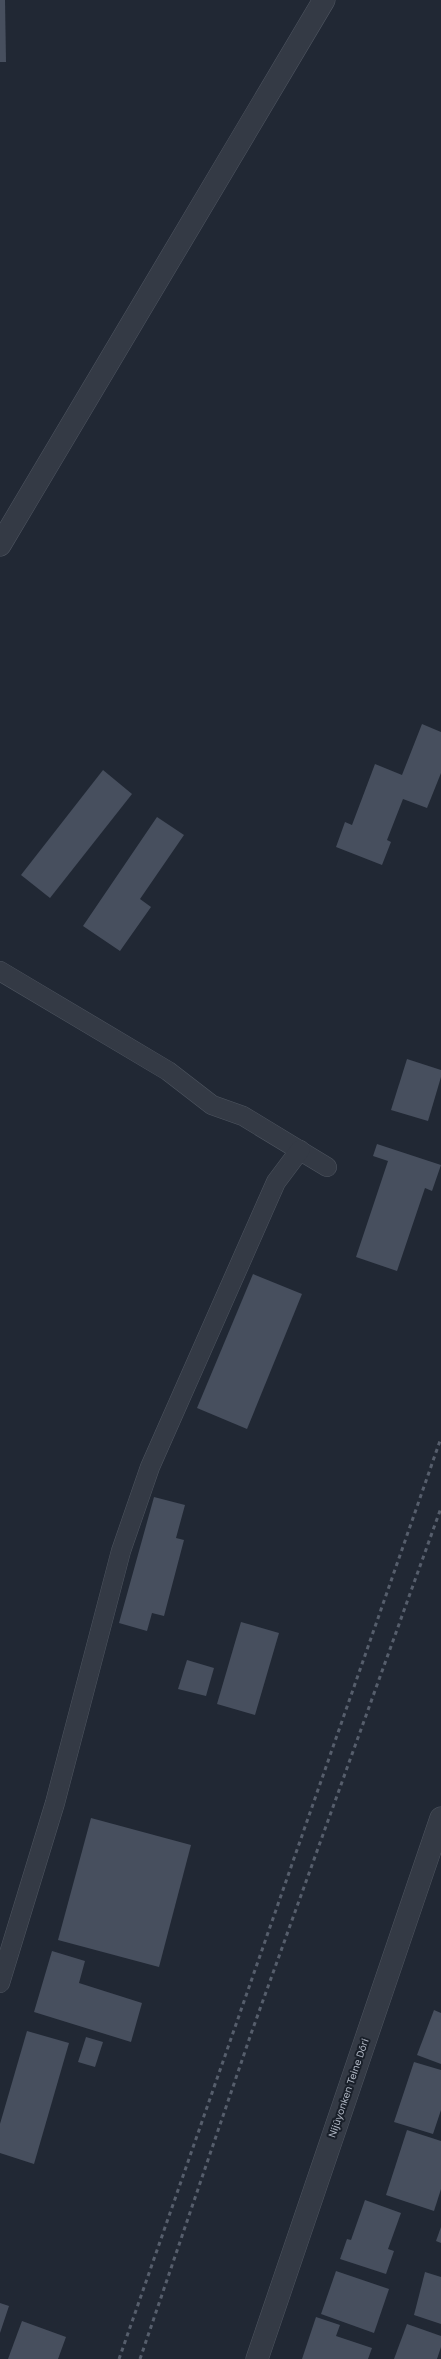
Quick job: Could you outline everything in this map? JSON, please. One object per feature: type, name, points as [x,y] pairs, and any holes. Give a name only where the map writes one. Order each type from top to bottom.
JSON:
[{"type":"street","points":[[0,545],[324,0]]},
{"type":"street","name":"Nijūyonken Teine Dōri","points":[[257,2359],[433,1860],[441,1818]]},
{"type":"lane","points":[[0,971],[168,1071],[212,1105],[243,1116],[327,1167]]},
{"type":"lane","points":[[0,1983],[56,1803],[121,1551],[150,1467],[276,1182],[300,1150]]},
{"type":"building","points":[[0,0],[5,0],[6,62],[0,62]]},
{"type":"building","points":[[422,724],[441,732],[441,773],[427,808],[403,799],[387,840],[391,842],[382,865],[336,847],[345,822],[352,825],[375,764],[402,775]]},
{"type":"building","points":[[103,770],[132,794],[50,898],[21,875]]},
{"type":"building","points":[[157,817],[184,835],[140,899],[151,907],[120,951],[83,926]]},
{"type":"building","points":[[407,1059],[441,1070],[441,1077],[428,1121],[391,1110]]},
{"type":"building","points":[[377,1144],[441,1165],[432,1191],[425,1188],[397,1271],[356,1257],[388,1161],[373,1156]]},
{"type":"building","points":[[253,1274],[302,1294],[247,1429],[197,1408]]},
{"type":"building","points":[[154,1497],[185,1505],[176,1538],[184,1540],[164,1616],[152,1613],[147,1631],[119,1623]]},
{"type":"building","points":[[241,1622],[279,1633],[255,1715],[217,1704]]},
{"type":"building","points":[[187,1660],[214,1668],[206,1696],[178,1689]]},
{"type":"building","points":[[91,1818],[191,1845],[159,1967],[58,1940]]},
{"type":"building","points":[[52,1951],[85,1961],[79,1983],[142,2003],[131,2042],[34,2012]]},
{"type":"building","points":[[434,2010],[441,2013],[441,2064],[417,2055]]},
{"type":"building","points":[[27,2031],[69,2043],[34,2164],[0,2153],[0,2124]]},
{"type":"building","points":[[86,2037],[103,2042],[95,2067],[78,2062]]},
{"type":"building","points":[[414,2062],[441,2070],[441,2110],[433,2134],[394,2122]]},
{"type":"building","points":[[407,2130],[441,2141],[441,2189],[434,2211],[386,2195]]},
{"type":"building","points":[[365,2200],[401,2213],[388,2249],[394,2251],[386,2274],[340,2259],[347,2239],[351,2240]]},
{"type":"building","points":[[441,2227],[441,2243],[436,2241]]},
{"type":"building","points":[[336,2271],[389,2289],[374,2333],[321,2314]]},
{"type":"building","points":[[425,2272],[441,2277],[441,2324],[414,2315]]},
{"type":"building","points":[[0,2303],[9,2306],[0,2333]]},
{"type":"building","points":[[316,2317],[340,2325],[336,2336],[372,2348],[368,2359],[302,2359]]},
{"type":"building","points":[[22,2321],[66,2337],[58,2359],[8,2359]]},
{"type":"building","points":[[407,2324],[441,2336],[441,2347],[437,2359],[394,2359]]},
{"type":"railway","points":[[119,2359],[441,1438]]},
{"type":"railway","points":[[140,2359],[252,2031],[441,1508]]}]
